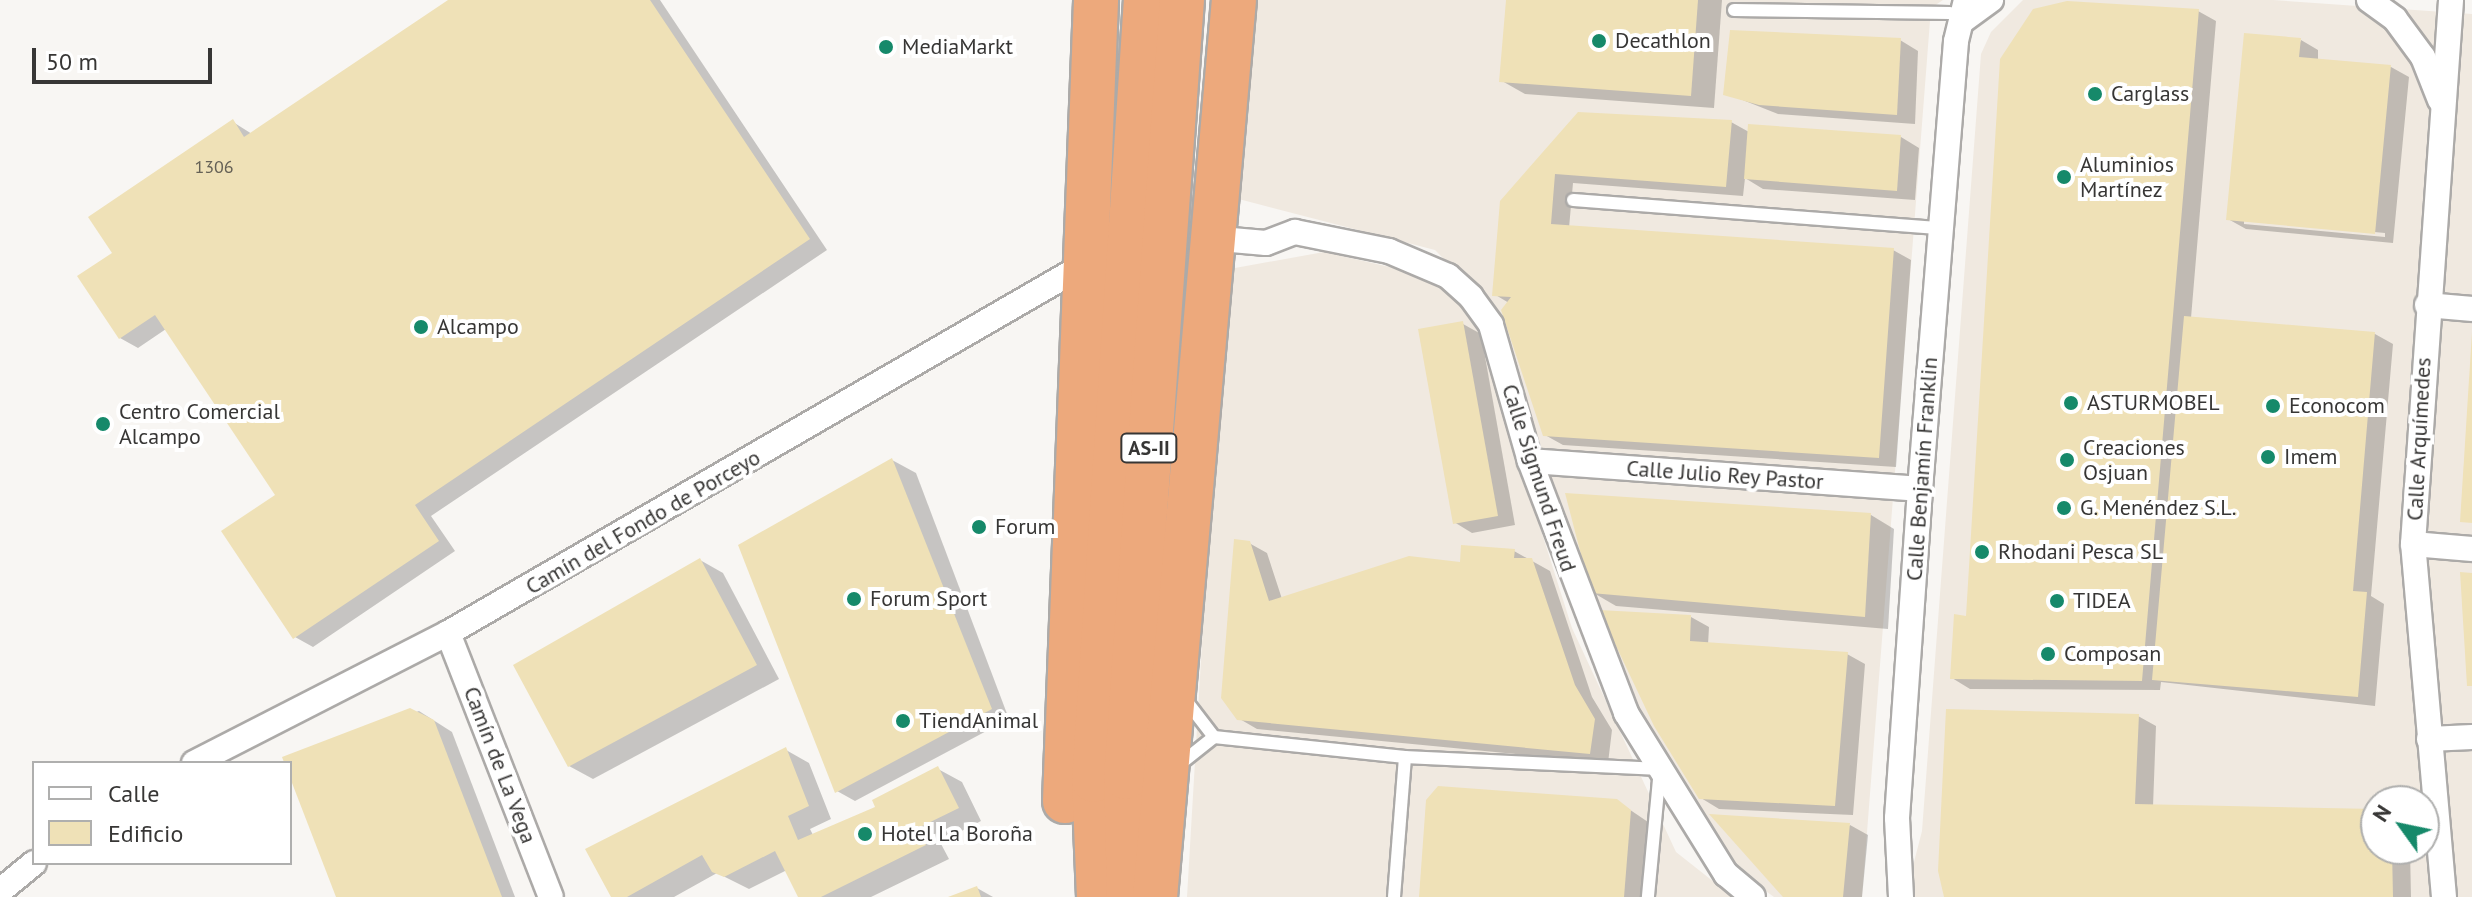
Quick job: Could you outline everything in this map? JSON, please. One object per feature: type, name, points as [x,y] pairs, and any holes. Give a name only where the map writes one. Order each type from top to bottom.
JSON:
[{"type":"highway","points":[[1074,897],[1064,786],[1096,0]]},
{"type":"highway","name":"AS-II","points":[[1099,897],[1094,780],[1146,0]]},
{"type":"highway","name":"AS-II","points":[[1129,897],[1126,777],[1182,0]]},
{"type":"highway","points":[[1155,897],[1209,238],[1234,0]]},
{"type":"street","points":[[1955,12],[1991,0]]},
{"type":"street","points":[[2369,0],[2395,19],[2423,57],[2443,107]]},
{"type":"street","name":"Calle Arquímedes","points":[[2441,891],[2413,544],[2427,305],[2451,0]]},
{"type":"street","name":"Calle Benjamín Franklin","points":[[1901,897],[1897,818],[1955,12]]},
{"type":"street","name":"Calle Sigmund Freud","points":[[1209,238],[1266,243],[1295,232],[1389,251],[1448,276],[1491,325],[1530,461],[1621,699],[1660,769],[1726,874],[1753,897]]},
{"type":"street","name":"Camín del Fondo de Porceyo","points":[[198,761],[448,633],[922,363],[1084,265]]},
{"type":"street","points":[[2427,305],[2472,309]]},
{"type":"street","name":"Calle Julio Rey Pastor","points":[[1530,461],[1920,489]]},
{"type":"street","points":[[2413,544],[2472,549]]},
{"type":"street","name":"Camín de La Vega","points":[[448,633],[551,897]]},
{"type":"street","points":[[2429,739],[2472,737]]},
{"type":"street","points":[[0,891],[32,865]]},
{"type":"lane","points":[[1734,10],[1955,12]]},
{"type":"lane","points":[[1573,200],[1941,228]]},
{"type":"lane","points":[[1173,682],[1214,737]]},
{"type":"lane","points":[[1164,788],[1187,753],[1214,737],[1405,757],[1660,769],[1648,897]]},
{"type":"lane","points":[[1394,897],[1405,757]]},
{"type":"shaded area","points":[[1252,0],[1943,0],[1931,8],[1862,897],[1774,897],[1745,876],[1642,725],[1576,572],[1496,312],[1435,250],[1231,197]]},
{"type":"shaded area","points":[[2023,0],[2273,0],[2472,14],[2472,897],[1905,897],[1922,831],[1981,54],[1991,32]]},
{"type":"shaded area","points":[[1324,252],[1438,278],[1474,319],[1572,628],[1676,852],[1733,897],[1187,897],[1224,270]]},
{"type":"building","name":"Alcampo","points":[[448,0],[650,0],[810,239],[415,505],[439,541],[293,639],[221,531],[275,495],[155,315],[119,339],[77,276],[112,253],[88,217],[233,119],[244,137]]},
{"type":"building","name":"Decathlon","points":[[1506,0],[1698,0],[1691,96],[1499,82]]},
{"type":"building","points":[[2067,1],[2199,9],[2142,681],[1950,679],[1954,614],[1966,616],[2000,59],[2033,9]]},
{"type":"building","points":[[1730,30],[1901,38],[1897,115],[1759,105],[1723,95]]},
{"type":"building","points":[[2244,33],[2301,38],[2299,57],[2391,65],[2375,234],[2226,220]]},
{"type":"building","points":[[1578,112],[1732,120],[1726,187],[1555,174],[1551,224],[1894,248],[1879,458],[1543,436],[1501,310],[1511,297],[1492,296],[1500,201]]},
{"type":"building","points":[[1748,124],[1901,135],[1897,191],[1744,179]]},
{"type":"building","points":[[2184,316],[2375,332],[2353,591],[2367,592],[2358,697],[2152,680]]},
{"type":"building","points":[[1463,321],[1498,516],[1453,524],[1418,329]]},
{"type":"building","points":[[2472,332],[2472,523],[2460,522]]},
{"type":"building","name":"Forum Sport","points":[[892,458],[992,709],[835,793],[738,545]]},
{"type":"building","points":[[1565,493],[1871,513],[1865,617],[1591,593]]},
{"type":"building","points":[[1234,539],[1250,541],[1269,601],[1409,556],[1460,562],[1461,545],[1515,549],[1514,558],[1532,558],[1575,685],[1595,719],[1590,754],[1237,720],[1221,698]]},
{"type":"building","points":[[700,558],[757,665],[568,767],[513,665]]},
{"type":"building","points":[[2460,572],[2472,573],[2472,686],[2467,686]]},
{"type":"building","points":[[1599,610],[1691,615],[1690,641],[1848,652],[1835,806],[1699,799],[1654,726]]},
{"type":"building","points":[[410,708],[434,720],[502,897],[336,897],[292,783],[292,761],[284,761],[282,757]]},
{"type":"building","points":[[1946,709],[2139,714],[2135,804],[2360,809],[2360,865],[2392,865],[2393,897],[1944,897],[1938,871]]},
{"type":"building","points":[[786,747],[809,806],[788,816],[798,840],[875,807],[872,800],[938,766],[959,808],[918,828],[926,845],[821,897],[798,897],[775,851],[724,877],[712,872],[702,855],[627,897],[611,897],[585,849]]},
{"type":"building","points":[[1438,786],[1617,799],[1631,810],[1624,897],[1419,897],[1426,800]]},
{"type":"building","points":[[1709,814],[1850,823],[1843,897],[1783,897]]},
{"type":"building","points":[[977,886],[981,897],[948,897]]},
{"type":"place","name":"Decathlon","points":[[1599,41]]},
{"type":"place","name":"MediaMarkt","points":[[886,47]]},
{"type":"place","name":"Carglass","points":[[2095,94]]},
{"type":"place","name":"Aluminios Martínez","points":[[2064,177]]},
{"type":"place","name":"Alcampo","points":[[421,327]]},
{"type":"place","name":"ASTURMOBEL","points":[[2071,403]]},
{"type":"place","name":"Econocom","points":[[2273,406]]},
{"type":"place","name":"Centro Comercial Alcampo","points":[[103,424]]},
{"type":"place","name":"Imem","points":[[2268,457]]},
{"type":"place","name":"Creaciones Osjuan","points":[[2067,460]]},
{"type":"place","name":"G. Menéndez S.L.","points":[[2064,508]]},
{"type":"place","name":"Forum","points":[[979,527]]},
{"type":"place","name":"Rhodani Pesca SL","points":[[1982,552]]},
{"type":"place","name":"Forum Sport","points":[[854,599]]},
{"type":"place","name":"TIDEA","points":[[2057,601]]},
{"type":"place","name":"Composan","points":[[2048,654]]},
{"type":"place","name":"TiendAnimal","points":[[903,721]]},
{"type":"place","name":"Hotel La Boroña","points":[[865,834]]}]
